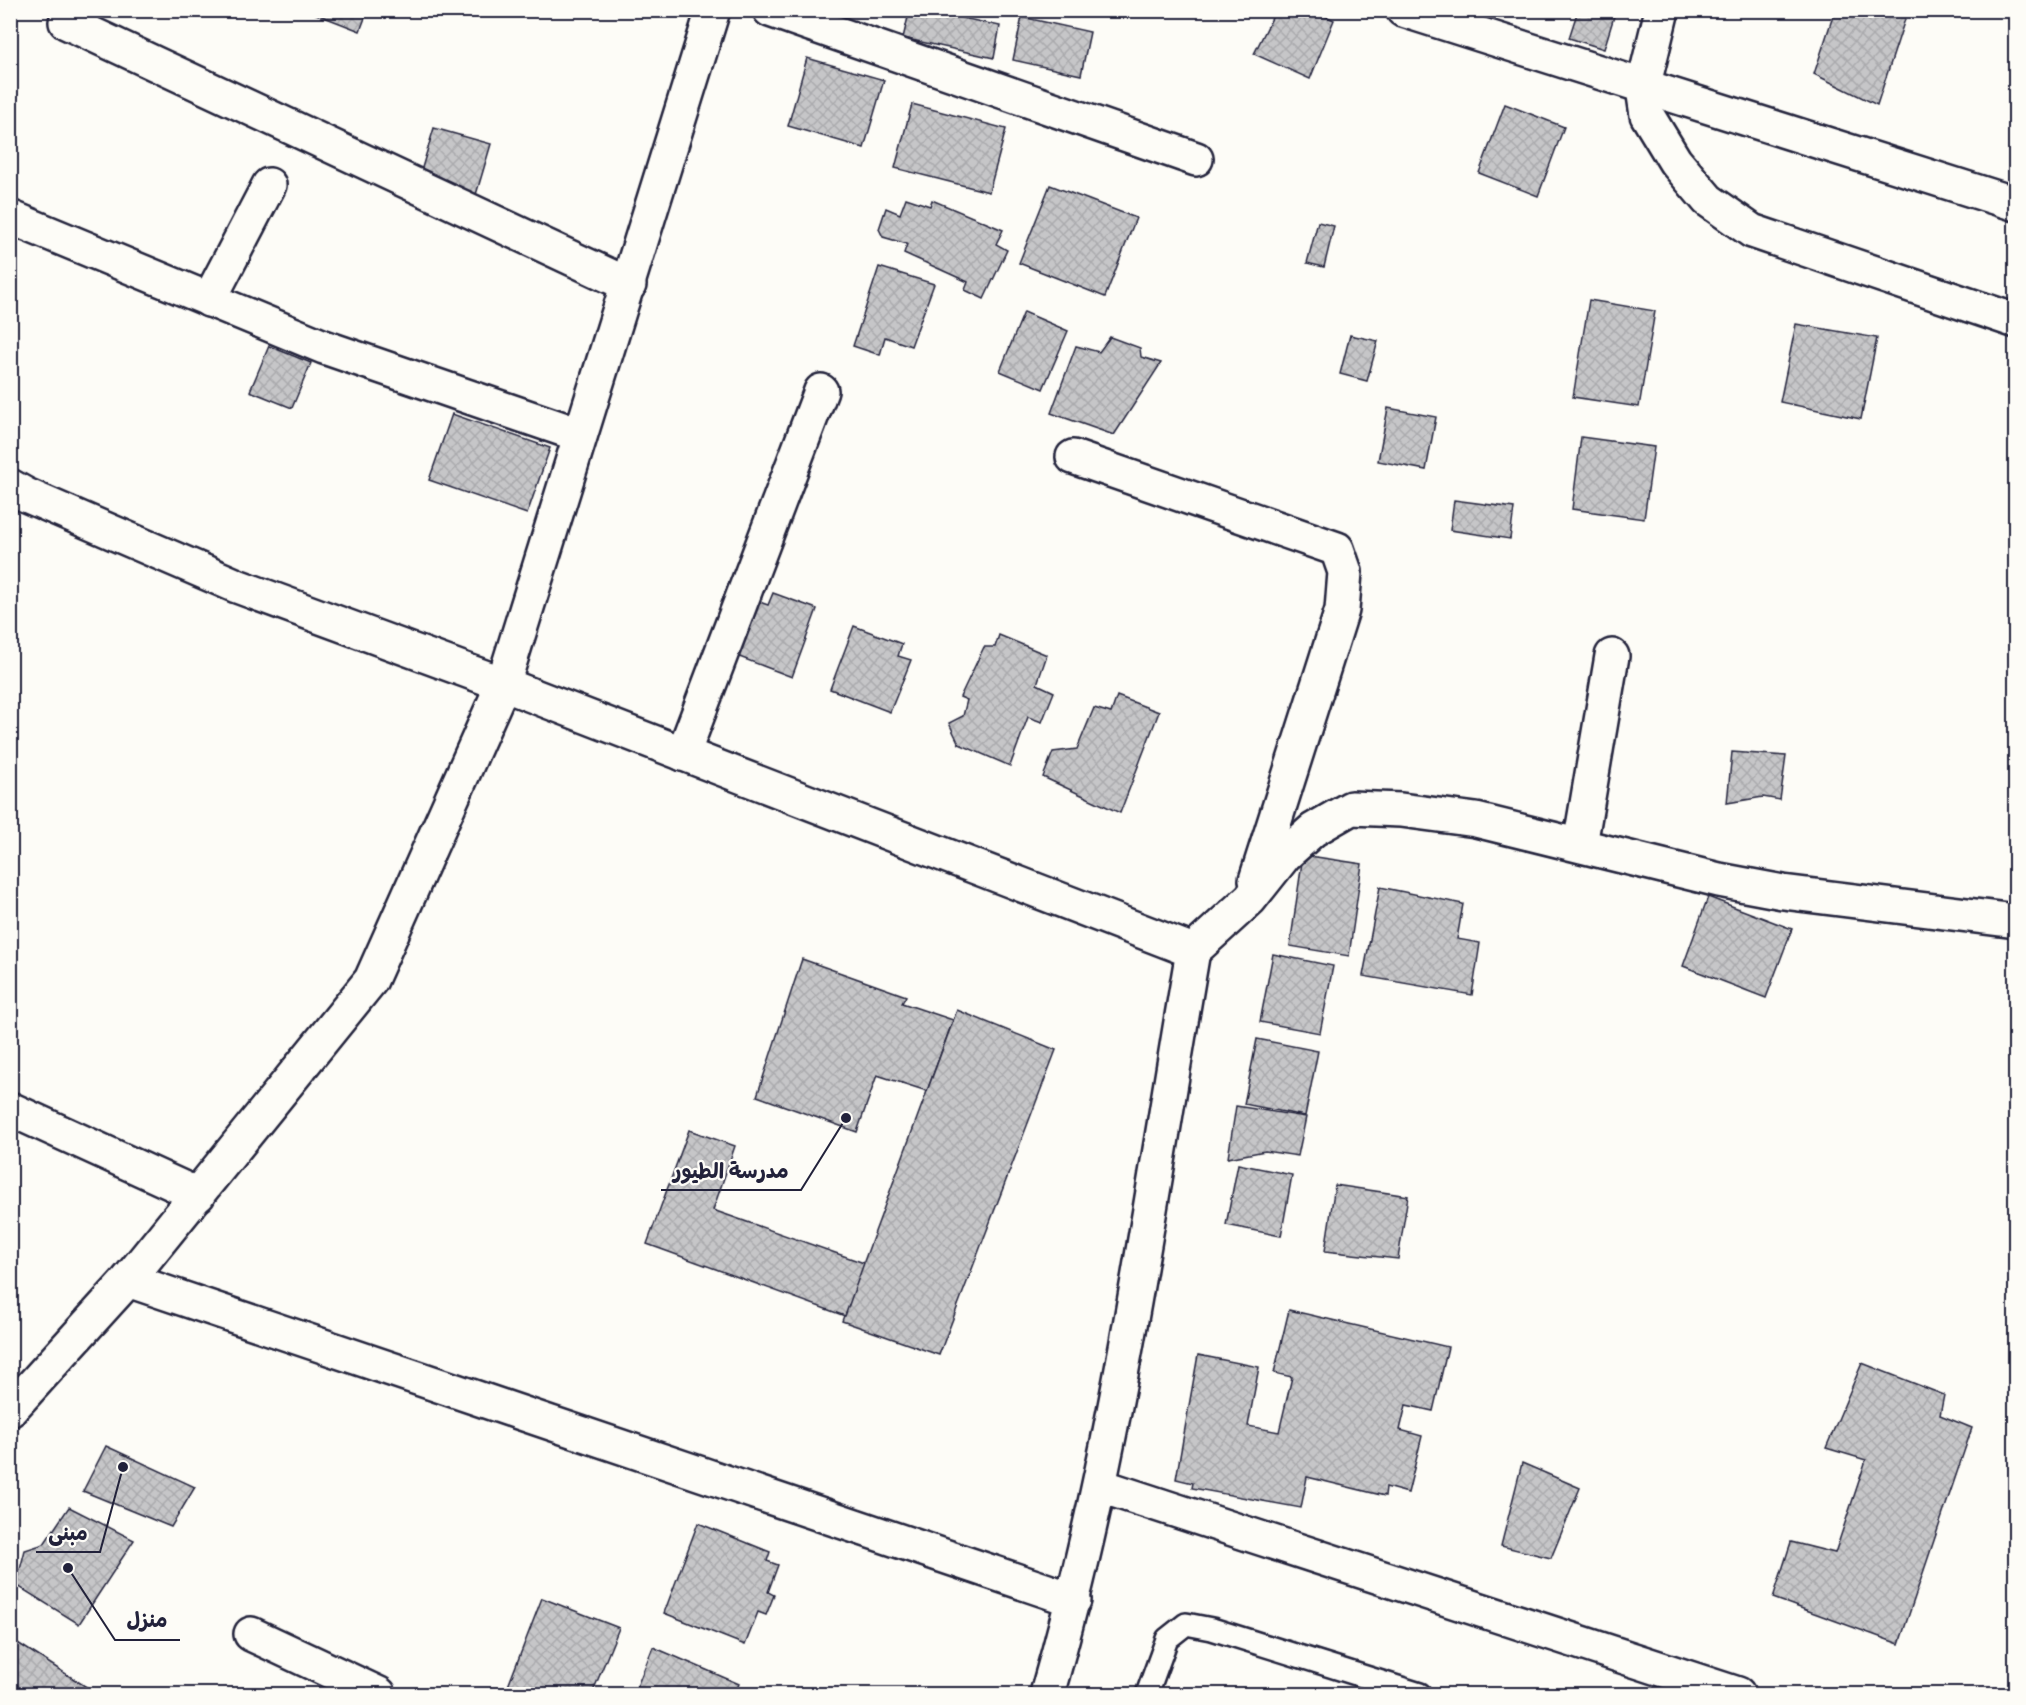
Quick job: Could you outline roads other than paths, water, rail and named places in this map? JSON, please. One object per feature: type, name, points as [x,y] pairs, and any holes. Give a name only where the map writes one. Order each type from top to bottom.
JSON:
[{"type":"street","points":[[10,1410],[128,1280],[371,981],[503,684],[713,10]]},
{"type":"street","points":[[770,10],[1196,159]]},
{"type":"street","points":[[1403,10],[1642,88],[2016,204]]},
{"type":"street","points":[[1662,10],[1642,88],[1647,115],[1652,126],[1691,182],[1708,200],[1752,231],[2016,321]]},
{"type":"street","points":[[66,22],[629,285]]},
{"type":"street","points":[[209,300],[269,185]]},
{"type":"street","points":[[10,217],[324,347],[580,435]]},
{"type":"street","points":[[683,754],[821,391]]},
{"type":"street","points":[[1073,457],[1337,549],[1344,572],[1342,610],[1250,899]]},
{"type":"street","points":[[10,486],[237,586],[503,684],[1193,951]]},
{"type":"street","points":[[1580,845],[1612,656]]},
{"type":"street","points":[[1047,1695],[1074,1600],[1101,1486],[1193,951],[1250,899],[1285,855],[1313,830],[1351,808],[1401,810],[1476,820],[1719,880],[1782,892],[2016,921]]},
{"type":"street","points":[[10,1110],[198,1195]]},
{"type":"street","points":[[128,1280],[1074,1600]]},
{"type":"street","points":[[1101,1486],[1738,1695]]},
{"type":"street","points":[[251,1634],[379,1695]]},
{"type":"lane","points":[[1147,1695],[1167,1639],[1186,1624],[1212,1629],[1420,1695]]},
{"type":"place","name":"مدرسة الطيور","points":[[846,1118]]},
{"type":"place","name":"مبنى","points":[[123,1467]]},
{"type":"place","name":"منزل","points":[[68,1568]]}]
